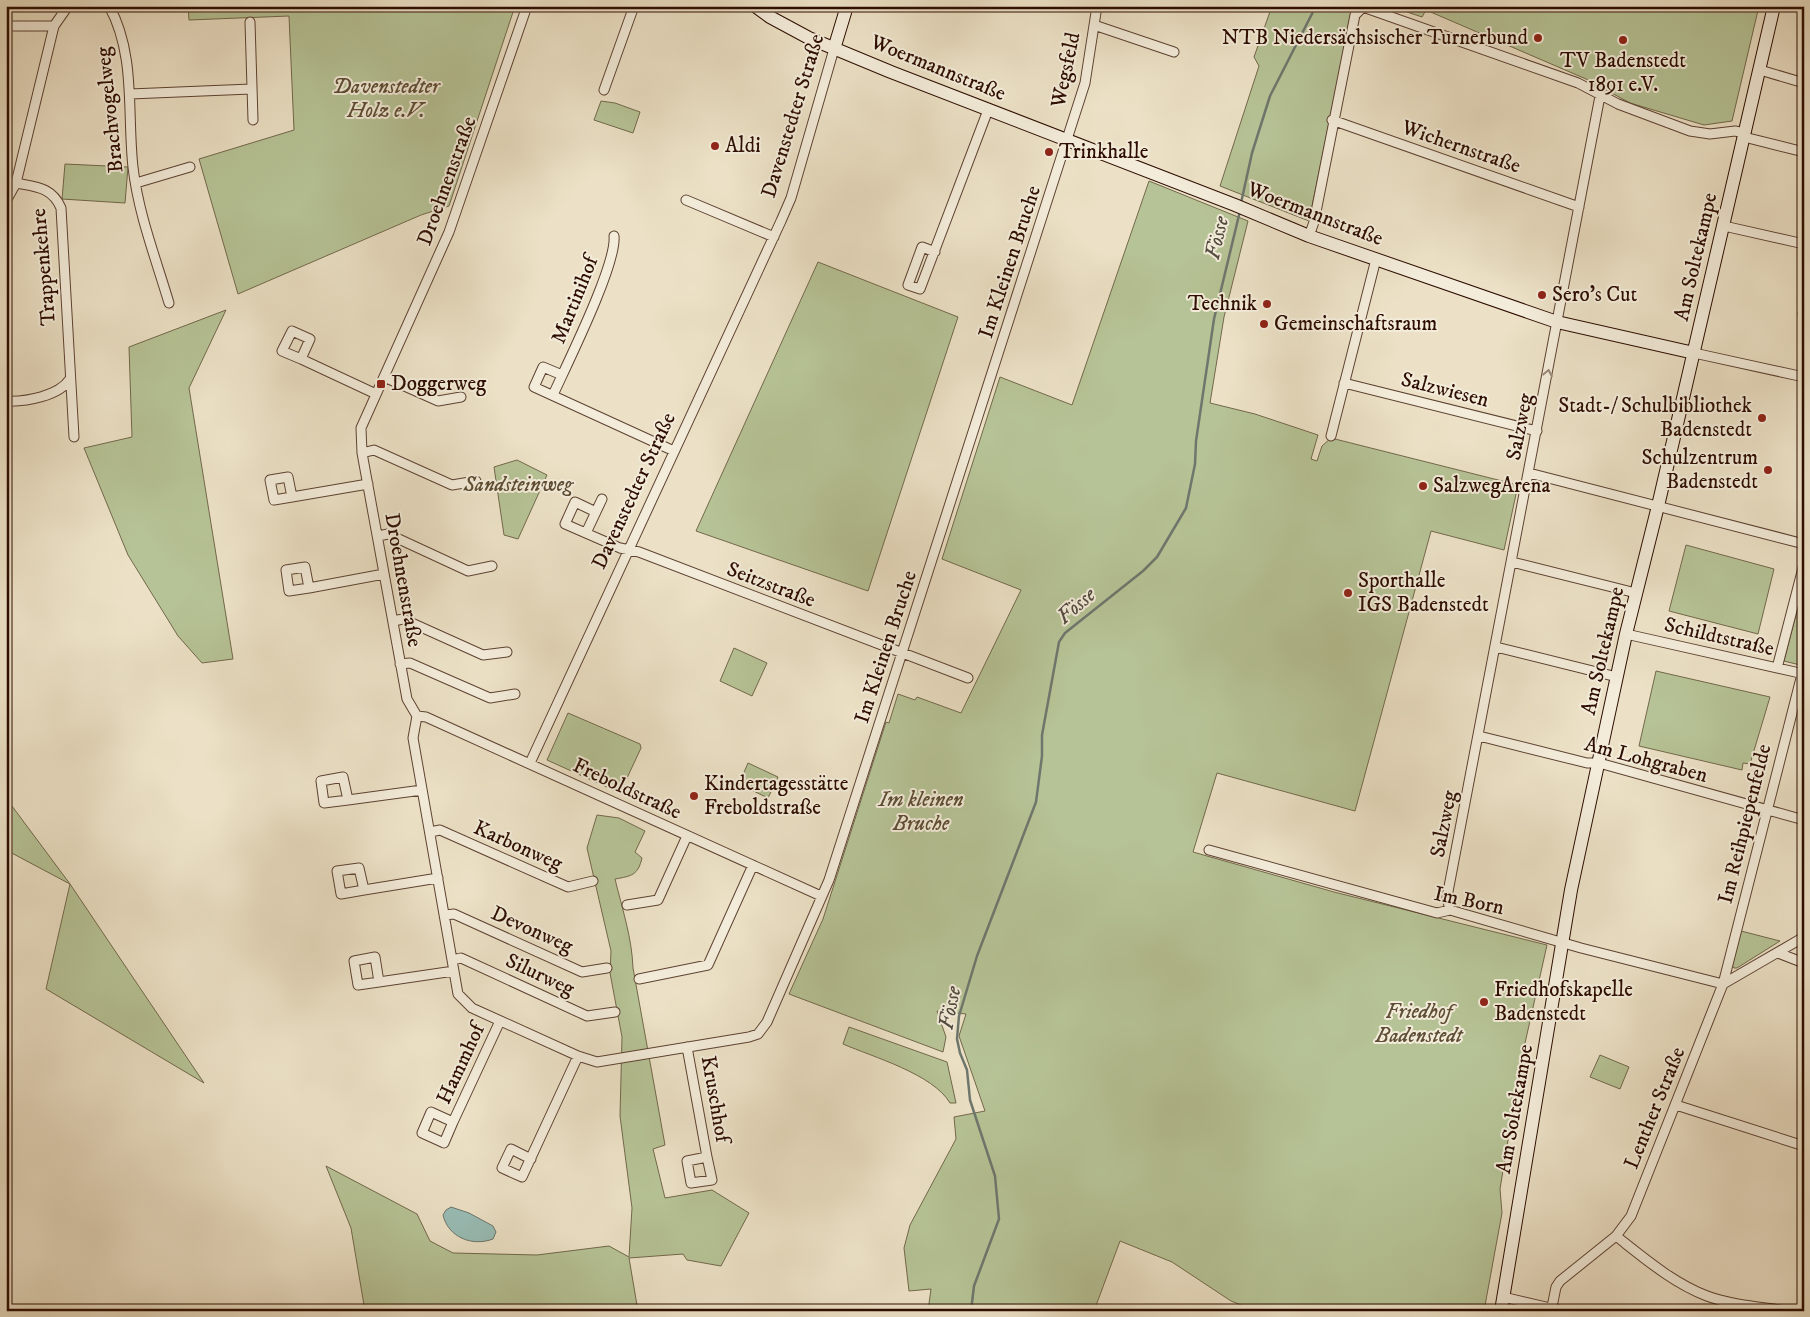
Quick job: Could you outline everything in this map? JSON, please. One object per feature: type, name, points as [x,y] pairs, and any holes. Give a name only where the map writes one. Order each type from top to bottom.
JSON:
[{"type":"street","points":[[6,201],[16,183],[54,26],[68,6]]},
{"type":"street","name":"Brachvogelweg","points":[[108,6],[116,21],[121,40],[130,94],[133,168],[136,183],[169,303]]},
{"type":"street","name":"Droehnenstraße","points":[[417,716],[407,700],[400,664],[362,452],[361,428],[449,232],[527,6]]},
{"type":"street","points":[[604,90],[634,6]]},
{"type":"street","name":"Woermannstraße","points":[[755,6],[776,21],[830,47],[1235,205],[1309,236],[1376,260],[1557,322],[1804,378]]},
{"type":"street","name":"Davenstedter Straße","points":[[530,763],[791,198],[830,47],[848,6]]},
{"type":"street","name":"Wegsfeld","points":[[1067,140],[1085,82],[1097,6]]},
{"type":"street","name":"Am Soltekampe","points":[[1500,1311],[1571,890],[1616,677],[1724,226],[1774,6]]},
{"type":"street","points":[[1309,236],[1314,222],[1332,120],[1355,15],[1358,9],[1368,8],[1569,80],[1592,90],[1600,96],[1690,131],[1710,134],[1735,131],[1804,152]]},
{"type":"street","points":[[250,22],[253,120]]},
{"type":"street","points":[[6,26],[54,26]]},
{"type":"street","points":[[1094,26],[1174,52]]},
{"type":"street","points":[[1760,70],[1804,83]]},
{"type":"street","points":[[130,94],[251,89]]},
{"type":"street","name":"Salzweg","points":[[1450,910],[1447,897],[1600,96]]},
{"type":"street","points":[[935,252],[988,110]]},
{"type":"street","name":"Wichernstraße","points":[[1332,120],[1579,207]]},
{"type":"street","name":"Im Kleinen Bruche","points":[[578,1056],[597,1062],[632,1057],[750,1037],[763,1029],[819,908],[821,896],[829,880],[1067,140]]},
{"type":"street","name":"Brachvogelweg","points":[[136,183],[190,167]]},
{"type":"street","name":"Trappenkehre","points":[[16,183],[49,190],[61,208],[74,437]]},
{"type":"street","points":[[686,200],[774,237]]},
{"type":"street","points":[[1724,226],[1804,244]]},
{"type":"street","name":"Martinihof","points":[[553,395],[609,263],[615,246],[614,236]]},
{"type":"street","points":[[1331,436],[1376,260]]},
{"type":"street","points":[[301,359],[376,394]]},
{"type":"street","name":"Martinihof","points":[[562,375],[543,367],[534,387],[674,451]]},
{"type":"street","points":[[384,377],[438,401],[461,397]]},
{"type":"street","points":[[6,401],[16,401],[57,392],[65,387],[70,379]]},
{"type":"street","name":"Salzwiesen","points":[[1344,382],[1537,431]]},
{"type":"street","points":[[362,452],[374,450],[452,485],[476,481]]},
{"type":"street","points":[[1529,473],[1804,544]]},
{"type":"street","points":[[292,497],[368,484]]},
{"type":"street","points":[[586,534],[602,499]]},
{"type":"street","points":[[596,512],[575,502],[565,524],[628,550]]},
{"type":"street","points":[[378,536],[388,534],[468,571],[492,566]]},
{"type":"street","name":"Seitzstraße","points":[[628,550],[639,552],[968,678]]},
{"type":"street","points":[[1512,562],[1636,593]]},
{"type":"street","points":[[1777,668],[1804,564]]},
{"type":"street","points":[[309,588],[384,574]]},
{"type":"street","points":[[392,620],[402,619],[483,655],[507,652]]},
{"type":"street","name":"Schildtstraße","points":[[1626,634],[1803,674]]},
{"type":"street","points":[[1496,647],[1616,677]]},
{"type":"street","points":[[400,664],[410,663],[490,698],[515,694]]},
{"type":"street","name":"Im Reihpiepenfelde","points":[[1723,984],[1766,811],[1803,674]]},
{"type":"street","points":[[417,716],[412,738],[458,994],[472,1008],[578,1056],[531,1159]]},
{"type":"street","name":"Freboldstraße","points":[[417,716],[426,717],[530,763],[821,896]]},
{"type":"street","name":"Am Lohgraben","points":[[1478,736],[1599,764],[1804,820]]},
{"type":"street","points":[[348,800],[422,790]]},
{"type":"street","name":"Karbonweg","points":[[430,832],[440,830],[568,887],[593,882]]},
{"type":"street","points":[[627,905],[658,900],[687,836]]},
{"type":"street","name":"Im Born","points":[[1209,850],[1437,913],[1450,910],[1590,950],[1723,984]]},
{"type":"street","points":[[639,979],[708,965],[753,865]]},
{"type":"street","points":[[364,890],[438,878]]},
{"type":"street","name":"Devonweg","points":[[445,915],[454,914],[582,972],[607,968]]},
{"type":"street","points":[[1723,984],[1804,937]]},
{"type":"street","points":[[1778,953],[1804,963]]},
{"type":"street","name":"Silurweg","points":[[452,960],[461,958],[587,1016],[615,1012]]},
{"type":"street","points":[[379,982],[454,971]]},
{"type":"street","name":"Lenther Straße","points":[[1552,1306],[1556,1287],[1560,1281],[1616,1236],[1631,1216],[1723,984]]},
{"type":"street","name":"Hammhof","points":[[453,1122],[500,1021]]},
{"type":"street","name":"Kruschhof","points":[[688,1047],[707,1157]]},
{"type":"street","points":[[1676,1106],[1804,1146]]},
{"type":"street","points":[[1616,1236],[1681,1284],[1695,1291],[1721,1300],[1787,1311]]},
{"type":"street","points":[[1503,1297],[1552,1306],[1563,1311]]},
{"type":"green space","name":"Davenstedter Holz e.V.","points":[[188,6],[515,6],[449,206],[421,215],[238,294],[199,159],[294,130],[289,16],[189,20]]},
{"type":"green space","points":[[1272,6],[1353,6],[1309,221],[1220,186],[1259,66],[1254,57]]},
{"type":"green space","name":"TV Badenstedt 1891 e.V.","points":[[1389,6],[1759,6],[1732,121],[1704,125],[1630,103],[1586,79],[1426,10],[1422,17]]},
{"type":"green space","points":[[601,101],[615,103],[640,112],[633,133],[594,120]]},
{"type":"green space","points":[[65,164],[128,167],[125,203],[62,199]]},
{"type":"green space","points":[[1149,181],[1248,221],[1224,317],[1210,403],[1255,414],[1318,435],[1311,459],[1317,461],[1322,446],[1331,438],[1518,485],[1504,550],[1431,531],[1355,811],[1217,773],[1193,852],[1334,892],[1547,945],[1521,1061],[1500,1189],[1502,1213],[1484,1311],[1256,1311],[1231,1301],[1172,1262],[1120,1241],[1094,1311],[928,1311],[931,1289],[909,1291],[904,1248],[910,1225],[956,1139],[954,1117],[985,1111],[959,1036],[966,1014],[937,1011],[946,1037],[943,1052],[789,994],[823,919],[886,722],[889,723],[898,694],[915,700],[917,697],[961,713],[1021,590],[942,559],[1000,377],[1072,405]]},
{"type":"green space","points":[[818,262],[958,317],[868,591],[696,531]]},
{"type":"green space","points":[[226,310],[189,388],[233,659],[202,663],[178,636],[128,555],[84,448],[132,437],[129,347]]},
{"type":"green space","name":"Sandsteinweg","points":[[517,460],[547,475],[518,539],[504,535],[494,467]]},
{"type":"green space","points":[[1686,545],[1774,569],[1758,634],[1669,611]]},
{"type":"green space","points":[[1801,595],[1804,596],[1804,666],[1784,661]]},
{"type":"green space","points":[[734,648],[767,663],[752,696],[720,681]]},
{"type":"green space","points":[[1656,671],[1770,697],[1750,764],[1743,763],[1742,770],[1639,746]]},
{"type":"green space","points":[[568,713],[640,744],[641,748],[620,793],[547,760]]},
{"type":"green space","points":[[748,763],[778,777],[768,798],[739,784]]},
{"type":"green space","points":[[6,798],[70,884],[6,850]]},
{"type":"green space","points":[[597,815],[619,818],[645,831],[635,852],[642,858],[638,868],[630,876],[615,879],[629,934],[633,968],[665,1145],[653,1149],[665,1198],[712,1190],[749,1213],[721,1266],[687,1260],[683,1254],[629,1258],[638,1311],[365,1311],[351,1228],[326,1166],[417,1214],[430,1241],[453,1253],[537,1255],[609,1246],[629,1257],[632,1208],[620,1116],[622,1037],[610,973],[611,951],[587,848]]},
{"type":"green space","points":[[70,884],[204,1083],[46,989]]},
{"type":"green space","points":[[1741,931],[1780,941],[1737,968],[1734,968],[1732,965]]},
{"type":"green space","points":[[849,1027],[947,1062],[956,1103],[950,1103],[942,1093],[917,1075],[843,1044]]},
{"type":"green space","points":[[1600,1055],[1629,1067],[1620,1089],[1590,1077]]},
{"type":"water","points":[[451,1207],[469,1213],[493,1226],[496,1232],[493,1239],[477,1242],[469,1241],[455,1234],[446,1223],[443,1215]]},
{"type":"waterway","name":"Fösse","points":[[1241,203],[1252,153],[1270,96],[1316,6]]},
{"type":"waterway","name":"Fösse","points":[[971,1311],[974,1286],[999,1219],[995,1176],[970,1100],[967,1070],[957,1039],[959,1016],[977,956],[1036,802],[1042,756],[1042,735],[1059,642],[1065,633],[1143,571],[1157,557],[1186,508],[1195,464],[1196,441],[1214,319],[1240,211]]},
{"type":"place","name":"NTB Niedersächsischer Turnerbund","points":[[1538,38]]},
{"type":"place","name":"TV Badenstedt 1891 e.V.","points":[[1623,40]]},
{"type":"place","name":"Aldi","points":[[715,146]]},
{"type":"place","name":"Trinkhalle","points":[[1049,152]]},
{"type":"place","name":"Sero's Cut","points":[[1542,295]]},
{"type":"place","name":"Technik","points":[[1267,304]]},
{"type":"place","name":"Gemeinschaftsraum","points":[[1264,324]]},
{"type":"place","name":"Doggerweg","points":[[381,384]]},
{"type":"place","name":"Stadt-/ Schulbibliothek Badenstedt","points":[[1762,418]]},
{"type":"place","name":"Schulzentrum Badenstedt","points":[[1768,470]]},
{"type":"place","name":"SalzwegArena","points":[[1423,486]]},
{"type":"place","name":"Sporthalle IGS Badenstedt","points":[[1348,593]]},
{"type":"place","name":"Kindertagesstätte Freboldstraße","points":[[694,796]]},
{"type":"place","name":"Friedhofskapelle Badenstedt","points":[[1484,1002]]},
{"type":"park label","name":"Im kleinen Bruche","points":[[921,812]]},
{"type":"park label","name":"Friedhof Badenstedt","points":[[1419,1024]]}]
